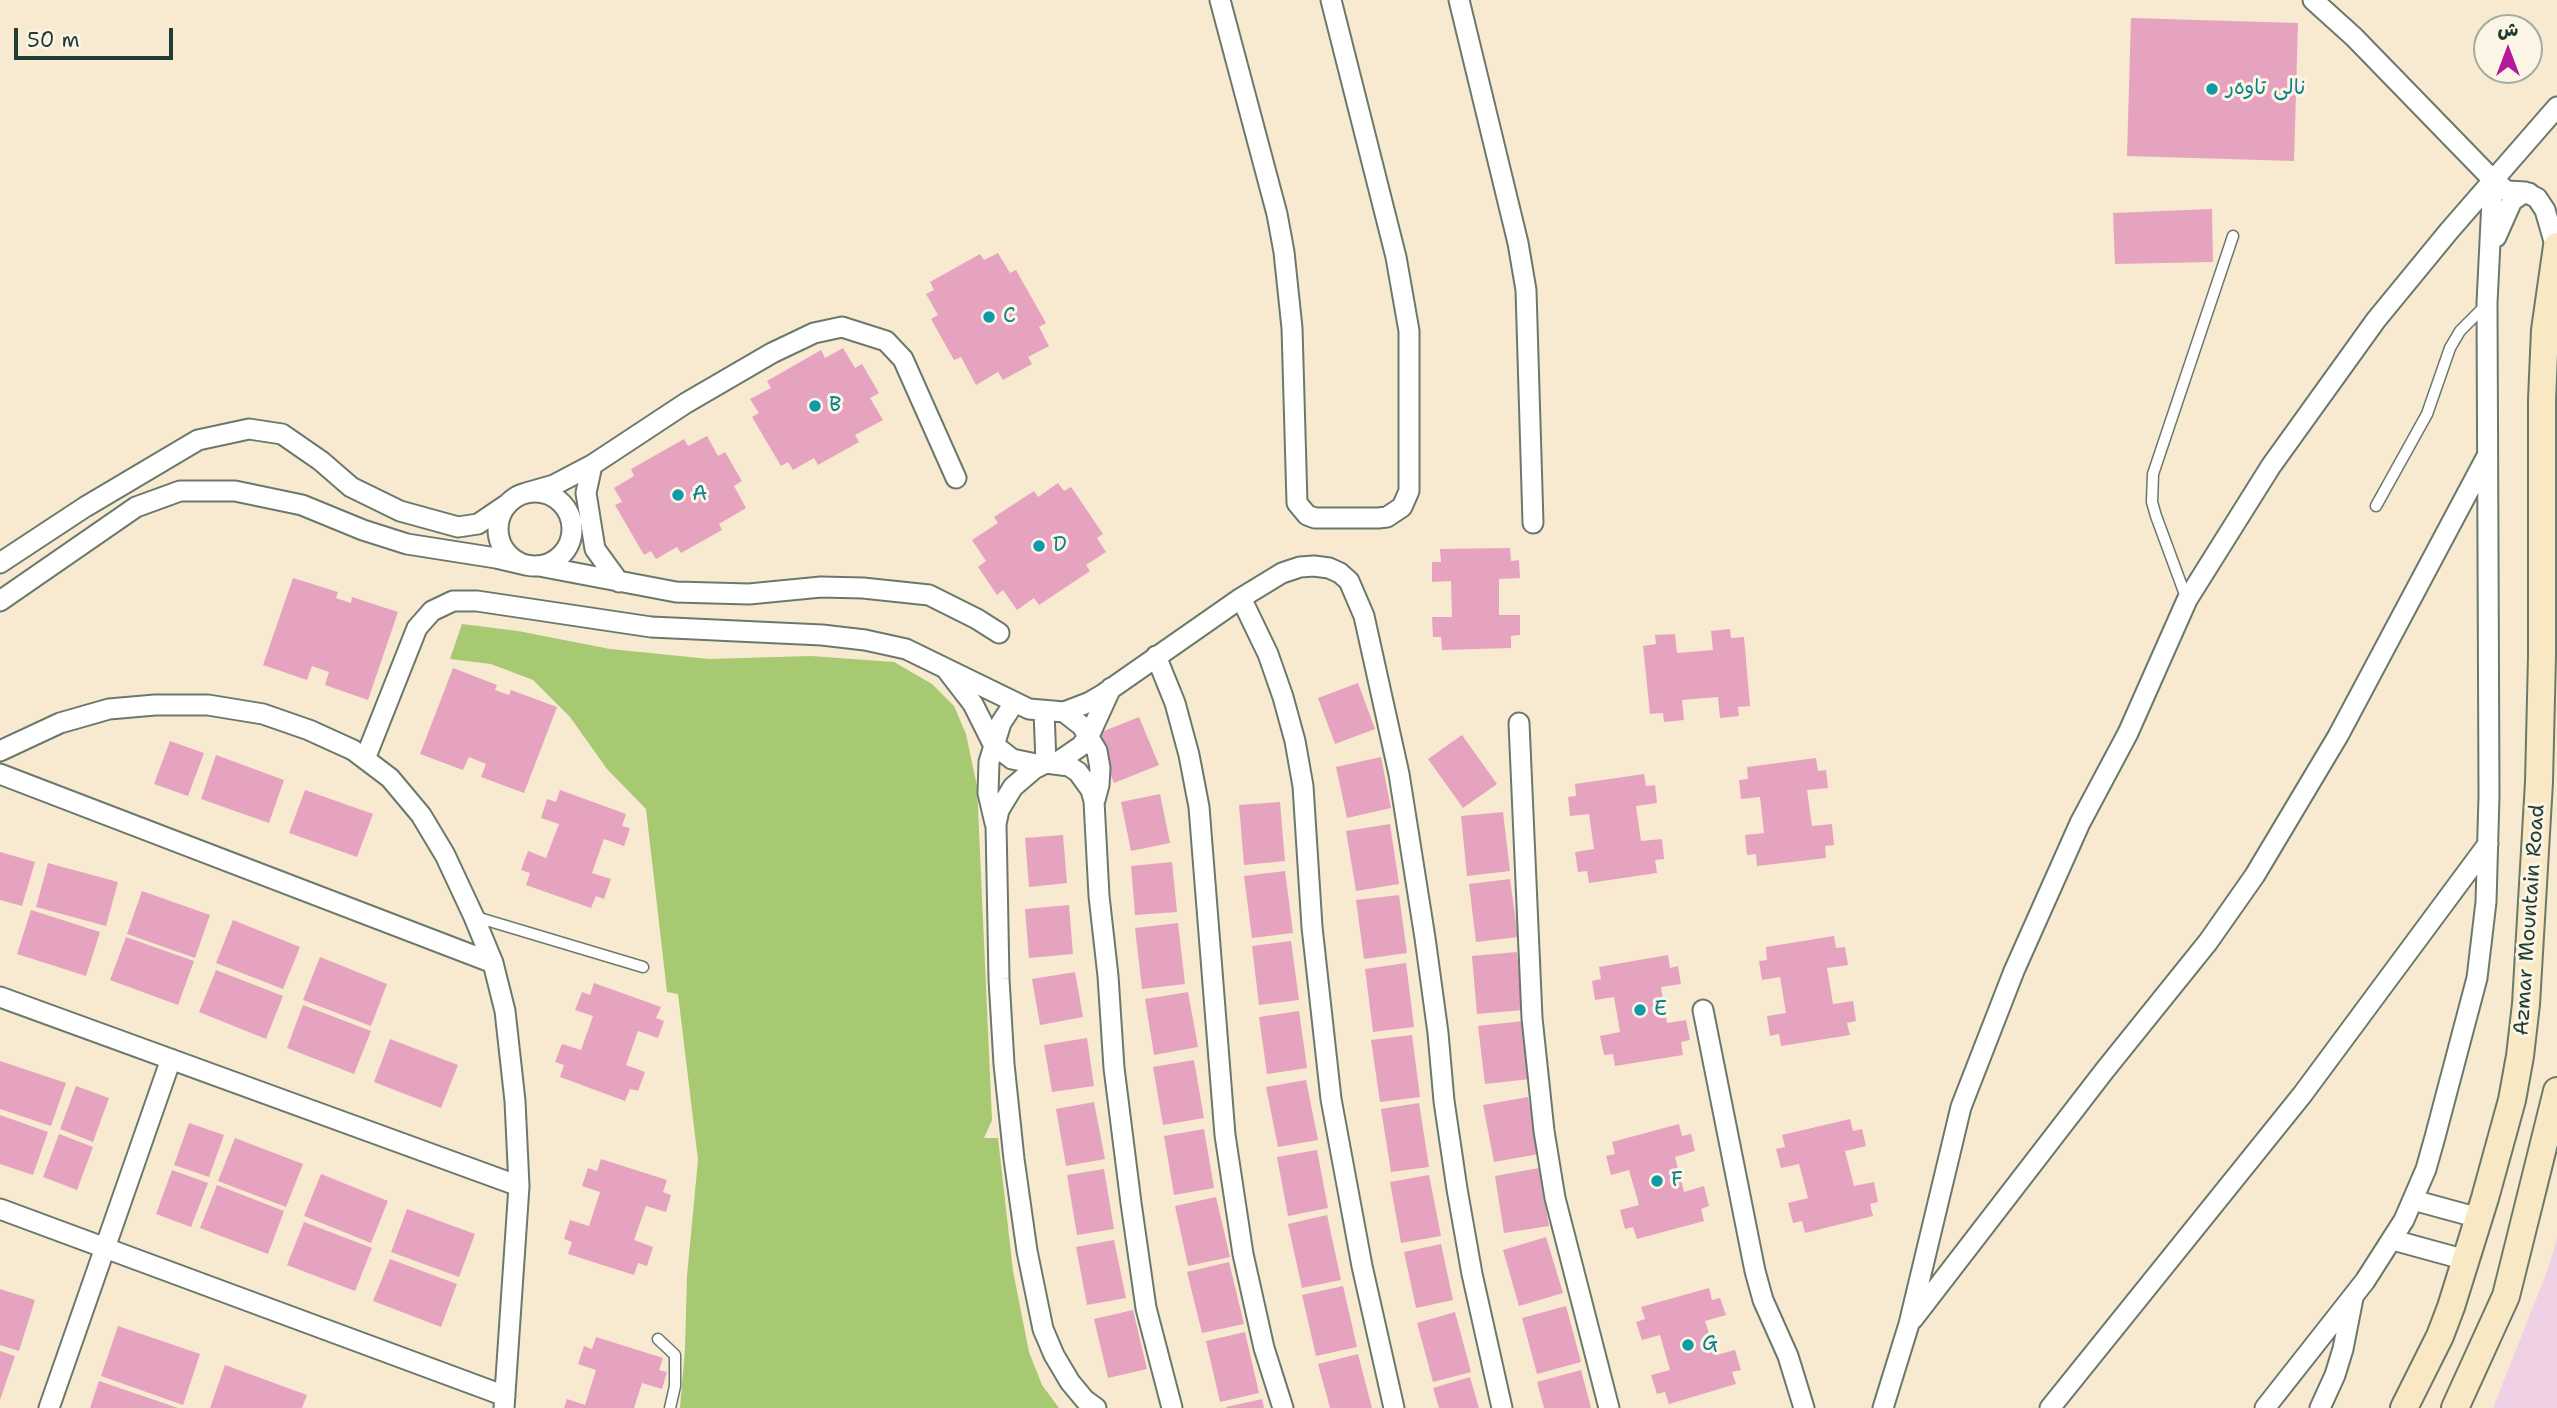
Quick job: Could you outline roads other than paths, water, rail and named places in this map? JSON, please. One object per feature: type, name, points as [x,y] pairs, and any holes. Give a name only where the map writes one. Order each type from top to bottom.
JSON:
[{"type":"main road","name":"Azmar Mountain Road","points":[[2404,1408],[2440,1336],[2479,1219],[2512,1100],[2526,1004],[2539,782],[2542,400],[2545,342],[2557,247]]},
{"type":"main road","points":[[2455,1408],[2506,1296],[2557,1091]]},
{"type":"street","points":[[1220,0],[1277,214],[1284,252],[1292,328],[1297,503],[1307,515],[1315,518],[1378,518],[1387,517],[1402,507],[1409,491],[1409,331],[1396,257],[1331,0]]},
{"type":"street","points":[[1459,0],[1524,277],[1528,317],[1533,523]]},
{"type":"street","points":[[2313,0],[2354,37],[2493,180],[2507,191],[2529,193],[2542,204],[2557,247]]},
{"type":"street","points":[[1883,1408],[1909,1324],[1961,1107],[2020,959],[2080,824],[2128,733],[2187,600],[2272,467],[2376,320],[2557,107]]},
{"type":"street","points":[[2265,1408],[2353,1297],[2393,1240],[2413,1200],[2435,1137],[2477,978],[2486,902],[2488,844],[2487,303],[2493,180]]},
{"type":"street","points":[[2490,256],[2509,206],[2518,196],[2529,193]]},
{"type":"street","points":[[0,563],[85,507],[198,440],[249,429],[282,434],[351,486],[400,511],[458,527],[478,524],[526,492],[554,485],[592,466],[686,403],[772,353],[814,333],[842,327],[886,341],[903,359],[957,478]]},
{"type":"street","points":[[1909,1324],[2105,1070],[2200,953],[2255,875],[2338,736],[2488,454]]},
{"type":"street","points":[[592,466],[586,493],[595,549],[620,582]]},
{"type":"street","points":[[0,601],[136,507],[180,491],[235,491],[302,505],[363,530],[407,544],[676,592],[749,594],[821,587],[863,588],[929,595],[999,632]]},
{"type":"street","points":[[506,505],[497,527],[505,551],[514,560],[532,566],[551,563],[562,556],[573,533],[568,509],[549,494],[526,492]]},
{"type":"street","points":[[1054,712],[1090,702],[1241,598],[1282,573],[1300,567],[1321,567],[1340,573],[1349,581],[1364,616],[1399,774],[1425,938],[1457,1189],[1472,1274],[1502,1408]]},
{"type":"street","points":[[1241,598],[1268,654],[1295,741],[1303,786],[1312,926],[1331,1099],[1362,1266],[1394,1408]]},
{"type":"street","points":[[365,759],[417,628],[432,611],[453,601],[477,601],[651,627],[822,635],[865,640],[906,649],[981,684],[1014,703],[1073,717],[1090,736],[1097,751],[1099,785],[1094,801]]},
{"type":"street","points":[[1156,656],[1175,703],[1199,807],[1224,1135],[1243,1254],[1264,1348],[1283,1408]]},
{"type":"street","points":[[945,668],[972,704],[993,744],[1013,759],[1069,766],[1086,780],[1094,801],[1099,896],[1114,1068],[1129,1189],[1146,1308],[1172,1408]]},
{"type":"street","points":[[1096,1408],[1078,1391],[1054,1354],[1043,1329],[1029,1262],[1004,1064],[999,979],[996,824],[999,810],[1013,787],[1034,769],[1071,755],[1090,736],[1112,686]]},
{"type":"street","points":[[996,824],[988,777],[993,744],[1001,723],[1014,703]]},
{"type":"street","points":[[0,751],[60,723],[109,709],[155,705],[208,705],[263,715],[309,730],[354,750],[390,778],[421,815],[445,855],[474,917],[493,963],[505,1011],[514,1088],[519,1186],[505,1402],[0,1209]]},
{"type":"street","points":[[1046,763],[1054,712]]},
{"type":"street","points":[[1519,723],[1532,1018],[1544,1131],[1555,1198],[1609,1408]]},
{"type":"street","points":[[0,774],[493,963]]},
{"type":"street","points":[[2050,1408],[2302,1095],[2488,844]]},
{"type":"street","points":[[0,997],[519,1186]]},
{"type":"street","points":[[1703,1010],[1755,1270],[1763,1300],[1788,1356],[1804,1408]]},
{"type":"street","points":[[49,1408],[171,1059]]},
{"type":"street","points":[[2413,1200],[2479,1219]]},
{"type":"street","points":[[2393,1240],[2466,1260]]},
{"type":"street","points":[[2320,1408],[2343,1349],[2353,1297]]},
{"type":"lane","points":[[2187,600],[2152,502],[2153,474],[2233,236]]},
{"type":"lane","points":[[2376,506],[2427,414],[2450,348],[2460,331],[2487,303]]},
{"type":"lane","points":[[474,917],[643,967]]},
{"type":"lane","points":[[658,1339],[675,1355],[675,1386],[670,1408]]},
{"type":"place","name":"نالی تاوەر","points":[[2212,89]]},
{"type":"place","name":"C","points":[[989,317]]},
{"type":"place","name":"B","points":[[815,406]]},
{"type":"place","name":"A","points":[[678,495]]},
{"type":"place","name":"D","points":[[1039,546]]},
{"type":"place","name":"E","points":[[1640,1010]]},
{"type":"place","name":"F","points":[[1657,1181]]},
{"type":"place","name":"G","points":[[1688,1345]]}]
